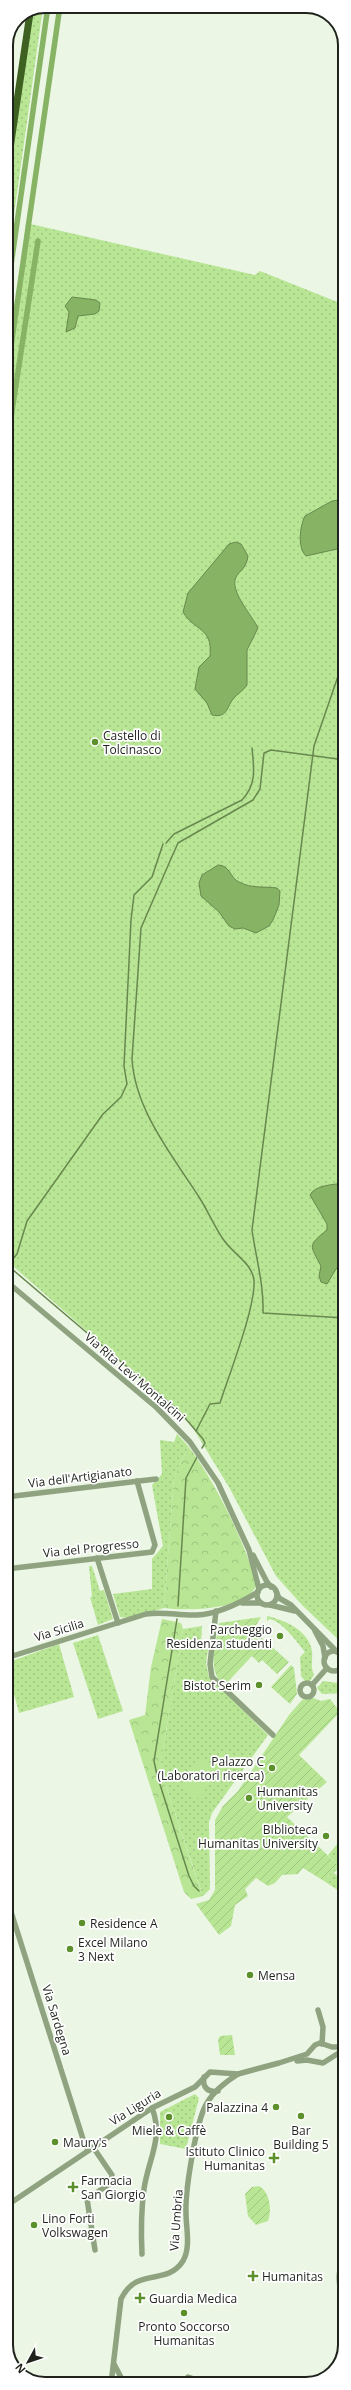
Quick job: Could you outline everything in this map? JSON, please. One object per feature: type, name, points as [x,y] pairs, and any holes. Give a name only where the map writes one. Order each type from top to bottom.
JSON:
[{"type":"main road","points":[[13,128],[29,17]]},
{"type":"street","name":"Via Rita Levi Montalcini","points":[[13,1287],[170,1420],[190,1442],[212,1473],[249,1550],[279,1598],[297,1612],[337,1652]]},
{"type":"street","name":"Via dell'Artigianato","points":[[13,1496],[156,1479]]},
{"type":"street","name":"Via del Progresso","points":[[13,1568],[97,1558],[147,1554],[155,1550],[137,1482]]},
{"type":"street","name":"Via Rita Levi Montalcini","points":[[249,1550],[258,1590],[257,1598],[261,1603],[270,1604],[297,1612]]},
{"type":"street","points":[[97,1558],[118,1623]]},
{"type":"street","points":[[241,1603],[265,1586],[273,1589],[276,1597],[270,1604]]},
{"type":"street","points":[[241,1603],[261,1603]]},
{"type":"street","name":"Via Sicilia","points":[[13,1656],[155,1612],[196,1615],[216,1611],[241,1603]]},
{"type":"street","points":[[216,1611],[210,1664],[212,1677],[273,1735]]},
{"type":"street","name":"Via Rita Levi Montalcini","points":[[313,1627],[323,1646],[324,1660],[327,1668]]},
{"type":"street","points":[[324,1660],[330,1652],[337,1652]]},
{"type":"street","points":[[312,1685],[327,1668],[337,1671]]},
{"type":"street","name":"Via Sardegna","points":[[13,1922],[83,2139],[112,2175],[111,2183],[87,2199],[95,2250]]},
{"type":"street","points":[[318,2010],[323,2027],[324,2045],[330,2051],[329,2058]]},
{"type":"street","points":[[279,2064],[307,2054],[315,2045],[338,2047]]},
{"type":"street","points":[[311,2050],[311,2057],[314,2061]]},
{"type":"street","points":[[206,2104],[204,2077],[212,2071],[238,2074],[279,2064],[304,2060],[323,2063],[338,2052]]},
{"type":"street","points":[[219,2072],[224,2078],[223,2086]]},
{"type":"street","points":[[206,2089],[218,2091],[238,2074]]},
{"type":"street","name":"Via Liguria","points":[[13,2201],[152,2108],[195,2087],[204,2077]]},
{"type":"street","name":"Via Liguria","points":[[195,2087],[206,2089]]},
{"type":"street","name":"Via Umbria","points":[[114,2364],[120,2306],[124,2293],[138,2280],[160,2276],[173,2271],[183,2261],[187,2247],[186,2212],[188,2186],[198,2128],[206,2104],[218,2091]]},
{"type":"street","points":[[142,2254],[144,2190],[153,2150],[157,2141],[156,2117],[152,2108]]},
{"type":"street","points":[[114,2364],[122,2377]]},
{"type":"street","points":[[112,2377],[114,2364]]},
{"type":"green space","points":[[42,14],[13,222],[13,151],[32,15]]},
{"type":"green space","points":[[26,223],[255,275],[260,271],[338,302],[338,1639],[302,1605],[276,1576],[229,1487],[188,1420],[13,1266],[13,329]]},
{"type":"green space","points":[[177,1434],[189,1447],[174,1478],[164,1608],[129,1618],[120,1617],[113,1594],[152,1589],[152,1559],[163,1546],[152,1485],[162,1474],[160,1440],[174,1442]]},
{"type":"green space","points":[[189,1447],[210,1479],[237,1531],[257,1584],[251,1593],[241,1600],[229,1604],[201,1609],[164,1608],[174,1478]]},
{"type":"green space","points":[[89,1566],[92,1566],[100,1591],[104,1590],[113,1619],[98,1625],[90,1597],[92,1597]]},
{"type":"green space","points":[[267,1616],[288,1623],[306,1637],[312,1651],[312,1666],[314,1675],[310,1681],[305,1681],[301,1676],[300,1657],[305,1652],[280,1624],[270,1619],[267,1621]]},
{"type":"green space","points":[[261,1617],[253,1630],[289,1662],[277,1674],[262,1660],[259,1663],[252,1656],[224,1686],[218,1679],[214,1664],[219,1623]]},
{"type":"green space","points":[[162,1619],[181,1623],[183,1629],[161,1762],[165,1783],[203,1896],[191,1899],[184,1892],[129,1720],[145,1715],[151,1667]]},
{"type":"green space","points":[[202,1626],[201,1642],[209,1642],[206,1663],[209,1677],[268,1735],[212,1813],[209,1822],[210,1889],[203,1896],[165,1783],[161,1762],[183,1629]]},
{"type":"green space","points":[[98,1635],[123,1711],[98,1719],[73,1643]]},
{"type":"green space","points":[[59,1644],[74,1697],[19,1713],[13,1690],[13,1660]]},
{"type":"green space","points":[[291,1665],[294,1668],[297,1694],[290,1704],[271,1687]]},
{"type":"green space","points":[[323,1681],[338,1683],[338,1693],[322,1694],[317,1688]]},
{"type":"green space","points":[[311,1697],[321,1701],[330,1699],[338,1709],[338,1714],[299,1755],[327,1782],[287,1817],[338,1865],[324,1881],[303,1868],[298,1874],[282,1875],[275,1883],[268,1886],[256,1878],[245,1889],[248,1896],[235,1905],[231,1926],[219,1935],[196,1904],[209,1900],[215,1890],[215,1820],[223,1806],[238,1791],[289,1715],[302,1700]]},
{"type":"green space","points":[[199,1759],[218,1773],[199,1799],[180,1785]]},
{"type":"green space","points":[[338,1843],[338,1865],[328,1855]]},
{"type":"green space","points":[[338,1865],[338,1869],[334,1873],[338,1877],[338,1890],[324,1881]]},
{"type":"green space","points":[[232,2035],[235,2055],[220,2055],[218,2040],[220,2036]]},
{"type":"green space","points":[[195,2094],[199,2098],[186,2149],[160,2144],[160,2112]]},
{"type":"green space","points":[[259,2186],[266,2192],[270,2212],[268,2221],[256,2225],[248,2216],[245,2194],[252,2187]]},
{"type":"shaded area","points":[[72,297],[96,300],[100,303],[99,311],[95,314],[78,316],[75,328],[66,332],[69,312],[65,306]]},
{"type":"shaded area","points":[[338,500],[338,548],[306,556],[300,542],[302,525],[305,516],[332,501]]},
{"type":"shaded area","points":[[236,542],[241,544],[248,556],[244,568],[236,577],[235,586],[240,598],[258,628],[247,650],[247,685],[233,699],[226,712],[217,716],[212,715],[207,703],[195,689],[199,667],[210,656],[209,640],[206,634],[192,623],[183,612],[188,593],[229,544]]},
{"type":"shaded area","points":[[218,865],[228,869],[236,880],[244,884],[277,888],[280,891],[279,905],[269,926],[256,933],[243,928],[235,929],[229,926],[219,912],[201,896],[199,883],[202,875]]},
{"type":"shaded area","points":[[338,1184],[338,1267],[327,1284],[321,1282],[319,1276],[321,1266],[314,1254],[312,1246],[316,1239],[327,1230],[327,1224],[310,1195],[316,1189]]},
{"type":"waterway","points":[[13,251],[47,13]]},
{"type":"waterway","points":[[13,332],[59,13]]},
{"type":"waterway","points":[[13,404],[38,241]]},
{"type":"waterway","points":[[338,676],[314,746],[252,1230],[261,1282],[263,1313],[338,1318]]},
{"type":"waterway","points":[[166,843],[174,834],[242,800],[247,794],[252,782],[254,769],[252,748]]},
{"type":"waterway","points":[[196,1431],[210,1404],[220,1403],[251,1306],[254,1280],[250,1268],[227,1244],[220,1234],[199,1197],[156,1131],[140,1096],[132,1059],[141,928],[178,843],[253,800],[260,789],[264,753],[271,750],[338,759]]},
{"type":"waterway","points":[[13,1259],[17,1254],[27,1221],[103,1114],[121,1097],[127,1084],[124,1066],[131,920],[134,895],[152,877],[163,844]]},
{"type":"waterway","points":[[13,1270],[179,1411],[203,1439],[205,1443],[202,1448]]},
{"type":"waterway","points":[[178,1606],[186,1478],[197,1457]]},
{"type":"waterway","points":[[177,1619],[154,1761],[157,1775],[189,1876],[194,1886],[199,1891]]},
{"type":"waterway","points":[[338,2268],[338,2288]]},
{"type":"place","name":"Castello di Tolcinasco","points":[[95,742]]},
{"type":"place","name":"Parcheggio Residenza studenti","points":[[280,1636]]},
{"type":"place","name":"Bistot Serim","points":[[259,1685]]},
{"type":"place","name":"Palazzo C (Laboratori ricerca)","points":[[272,1768]]},
{"type":"place","name":"Humanitas University","points":[[249,1798]]},
{"type":"place","name":"BIblioteca Humanitas University","points":[[326,1836]]},
{"type":"place","name":"Residence A","points":[[82,1923]]},
{"type":"place","name":"Excel Milano 3 Next","points":[[70,1949]]},
{"type":"place","name":"Mensa","points":[[250,1975]]},
{"type":"place","name":"Palazzina 4","points":[[276,2107]]},
{"type":"place","name":"Bar Building 5","points":[[301,2116]]},
{"type":"place","name":"Miele & Caffè","points":[[169,2117]]},
{"type":"place","name":"Maury's","points":[[55,2142]]},
{"type":"place","name":"Istituto Clinico Humanitas","points":[[274,2158]]},
{"type":"place","name":"Farmacia San Giorgio","points":[[73,2187]]},
{"type":"place","name":"Lino Forti Volkswagen","points":[[34,2225]]},
{"type":"place","name":"Humanitas","points":[[253,2276]]},
{"type":"place","name":"Guardia Medica","points":[[140,2298]]},
{"type":"place","name":"Pronto Soccorso Humanitas","points":[[184,2313]]}]
